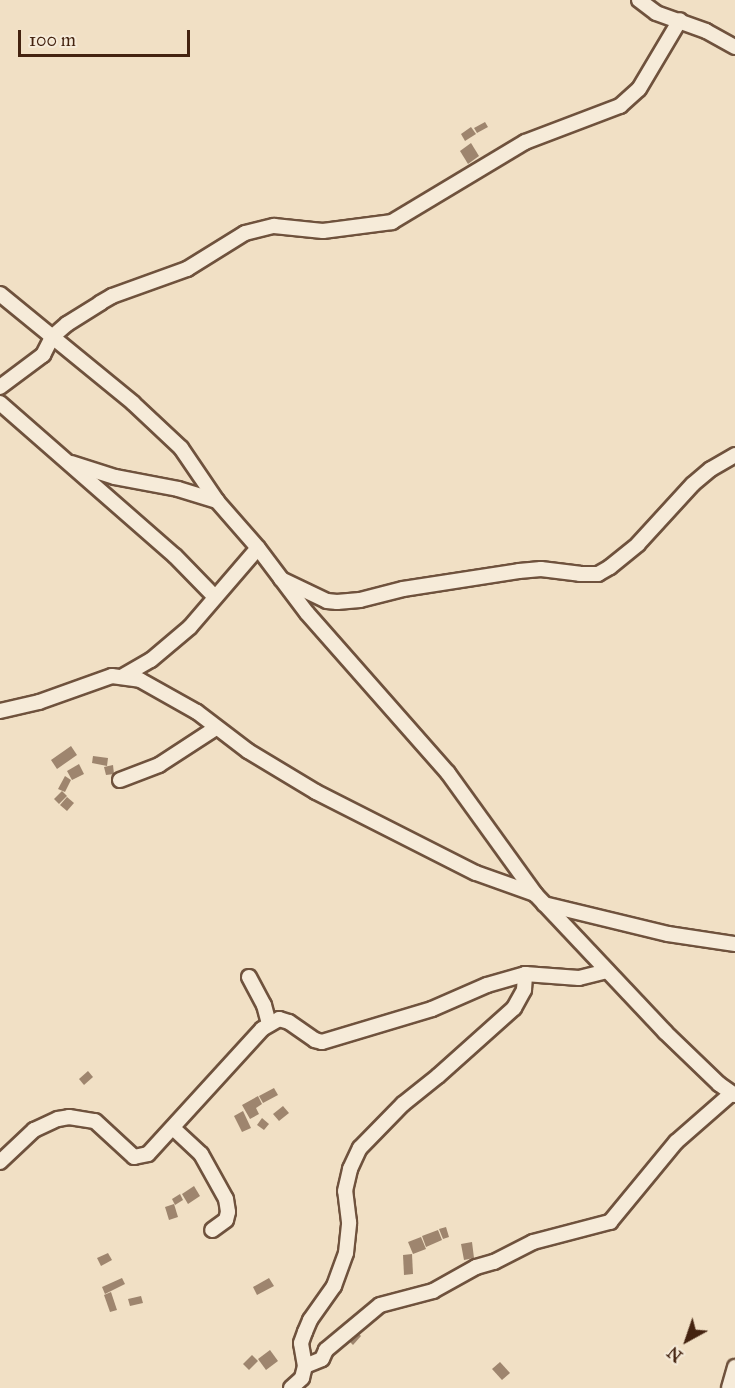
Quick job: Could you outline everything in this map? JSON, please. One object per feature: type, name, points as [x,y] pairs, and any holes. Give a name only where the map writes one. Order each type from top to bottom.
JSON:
[{"type":"street","points":[[639,0],[656,13],[680,20],[735,47]]},
{"type":"street","points":[[25,425],[0,388],[43,355],[52,337],[67,324],[112,296],[187,269],[245,233],[274,226],[323,231],[379,225],[402,218],[453,183],[525,142],[626,102],[639,88],[680,20]]},
{"type":"street","points":[[0,294],[34,319],[52,337],[133,403],[181,448],[217,501],[258,548],[307,613],[448,773],[540,899],[696,1062],[734,1094],[676,1142],[610,1222],[533,1242],[494,1262],[476,1267],[433,1291],[380,1305],[326,1350],[322,1359],[305,1366]]},
{"type":"street","points":[[0,404],[195,574],[216,597]]},
{"type":"street","points":[[279,578],[327,601],[337,602],[360,600],[403,589],[519,571],[548,569],[580,574],[598,573],[610,567],[638,544],[693,484],[711,469],[735,455]]},
{"type":"street","points":[[66,462],[115,477],[178,489],[217,501]]},
{"type":"street","points":[[123,676],[172,644],[258,548]]},
{"type":"street","points":[[0,711],[39,702],[102,678],[123,676],[140,680],[175,699],[248,752],[316,792],[457,864],[540,899],[668,934],[735,944]]},
{"type":"street","points":[[120,780],[159,765],[216,728]]},
{"type":"street","points":[[0,1162],[28,1134],[58,1119],[82,1118],[95,1120],[128,1153],[140,1158],[152,1151],[268,1024],[279,1019],[285,1020],[315,1040],[336,1039],[383,1022],[432,1009],[488,985],[525,974],[579,978],[607,971]]},
{"type":"street","points":[[291,1388],[302,1378],[305,1366],[301,1343],[305,1332],[310,1320],[334,1286],[346,1252],[349,1222],[345,1191],[350,1169],[360,1148],[403,1104],[514,1008],[524,990],[525,974]]},
{"type":"street","points":[[249,976],[264,1005],[268,1024]]},
{"type":"street","points":[[173,1128],[201,1154],[226,1199],[228,1212],[226,1220],[212,1230]]},
{"type":"street","points":[[729,1388],[735,1367]]},
{"type":"building","points":[[485,122],[488,127],[477,133],[474,128]]},
{"type":"building","points":[[471,127],[476,134],[465,141],[461,134]]},
{"type":"building","points":[[471,143],[479,156],[468,164],[460,151]]},
{"type":"building","points":[[71,746],[77,755],[57,769],[51,760]]},
{"type":"building","points":[[93,756],[108,758],[107,766],[92,763]]},
{"type":"building","points":[[79,764],[84,774],[72,780],[67,771]]},
{"type":"building","points":[[113,765],[114,774],[106,775],[104,767]]},
{"type":"building","points":[[65,776],[71,780],[65,792],[58,789]]},
{"type":"building","points":[[62,791],[67,796],[59,804],[54,799]]},
{"type":"building","points":[[67,797],[74,803],[67,811],[60,805]]},
{"type":"building","points":[[88,1071],[93,1077],[84,1085],[79,1079]]},
{"type":"building","points":[[274,1088],[278,1095],[263,1103],[259,1096]]},
{"type":"building","points":[[258,1096],[262,1104],[256,1108],[259,1114],[250,1119],[242,1105]]},
{"type":"building","points":[[283,1106],[289,1113],[279,1121],[273,1114]]},
{"type":"building","points":[[243,1111],[251,1128],[242,1132],[234,1116]]},
{"type":"building","points":[[262,1118],[269,1124],[264,1130],[257,1125]]},
{"type":"building","points":[[194,1186],[200,1196],[188,1204],[182,1194]]},
{"type":"building","points":[[180,1194],[183,1200],[175,1205],[172,1199]]},
{"type":"building","points":[[174,1204],[178,1217],[169,1220],[165,1207]]},
{"type":"building","points":[[446,1227],[449,1237],[443,1239],[439,1229]]},
{"type":"building","points":[[438,1230],[442,1240],[426,1247],[422,1236]]},
{"type":"building","points":[[421,1237],[426,1249],[413,1254],[408,1242]]},
{"type":"building","points":[[472,1242],[474,1258],[464,1260],[461,1244]]},
{"type":"building","points":[[108,1253],[112,1260],[101,1266],[97,1258]]},
{"type":"building","points":[[412,1254],[413,1274],[404,1275],[403,1255]]},
{"type":"building","points":[[122,1278],[125,1284],[105,1294],[102,1287]]},
{"type":"building","points":[[269,1278],[274,1286],[257,1295],[253,1287]]},
{"type":"building","points":[[111,1292],[117,1310],[110,1312],[104,1295]]},
{"type":"building","points":[[141,1296],[143,1303],[130,1306],[128,1299]]},
{"type":"building","points":[[358,1333],[361,1336],[353,1345],[350,1342]]},
{"type":"building","points":[[270,1350],[278,1361],[266,1370],[258,1359]]},
{"type":"building","points":[[252,1355],[258,1361],[249,1370],[243,1364]]},
{"type":"building","points":[[500,1362],[510,1373],[502,1380],[492,1369]]}]
